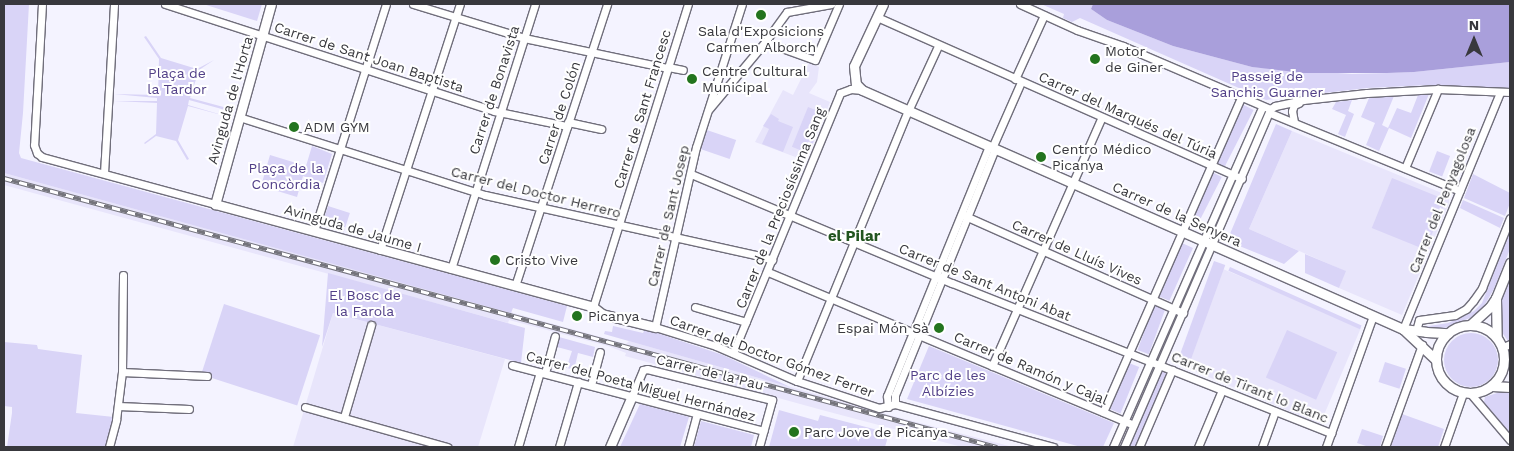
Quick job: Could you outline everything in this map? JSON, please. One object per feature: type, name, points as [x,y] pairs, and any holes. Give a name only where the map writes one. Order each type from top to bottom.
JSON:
[{"type":"street","name":"Avinguda de Jaume I","points":[[42,4],[34,145],[34,150],[42,157],[593,307],[602,314],[656,327]]},
{"type":"street","points":[[104,173],[114,4]]},
{"type":"street","name":"Carrer de Sant Joan Baptista","points":[[165,4],[500,112],[601,129]]},
{"type":"street","name":"Avinguda de l'Horta","points":[[215,204],[271,4]]},
{"type":"street","points":[[314,231],[386,4]]},
{"type":"street","points":[[413,4],[524,38],[683,70]]},
{"type":"street","points":[[380,250],[460,4]]},
{"type":"street","name":"Carrer de Bonavista","points":[[451,269],[535,4]]},
{"type":"street","name":"Carrer de Colón","points":[[515,286],[607,4]]},
{"type":"street","name":"Carrer de Sant Francesc","points":[[593,307],[688,4]]},
{"type":"street","name":"Carrer de Sant Josep","points":[[656,327],[706,110],[742,4]]},
{"type":"street","points":[[706,110],[766,42],[787,12],[831,4]]},
{"type":"street","points":[[766,42],[815,60],[839,4]]},
{"type":"street","points":[[862,90],[856,84],[854,66],[883,4]]},
{"type":"street","points":[[1020,4],[1101,40],[1123,46],[1294,122],[1460,191]]},
{"type":"street","points":[[891,406],[916,334],[1044,15]]},
{"type":"street","points":[[797,381],[908,111],[938,46],[876,18]]},
{"type":"street","name":"Carrer del Marqués del Túria","points":[[938,46],[1242,179]]},
{"type":"street","name":"Carrer de la Preciosíssima Sang","points":[[733,353],[768,272],[840,93],[851,89],[862,90]]},
{"type":"street","points":[[1405,168],[1438,89]]},
{"type":"street","points":[[1124,447],[1270,111],[1275,106],[1304,100],[1438,89],[1510,92]]},
{"type":"street","name":"Carrer de la Senyera","points":[[862,90],[1373,316],[1402,328],[1448,333]]},
{"type":"street","name":"Carrer del Penyagolosa","points":[[1402,328],[1500,92]]},
{"type":"street","points":[[1104,412],[1213,166],[1241,98]]},
{"type":"street","points":[[1294,122],[1291,116],[1294,105],[1304,100]]},
{"type":"street","points":[[1113,447],[1202,240],[1262,107]]},
{"type":"street","name":"Carrer del Doctor Herrero","points":[[239,117],[474,192],[772,260]]},
{"type":"street","points":[[992,366],[1102,117]]},
{"type":"street","name":"Carrer de Sant Antoni Abat","points":[[691,174],[855,240],[939,277],[1159,365]]},
{"type":"street","name":"Carrer de Lluís Vives","points":[[964,216],[1183,314]]},
{"type":"street","points":[[1416,331],[1419,320],[1455,315],[1466,309],[1482,288],[1510,218]]},
{"type":"street","points":[[1470,325],[1490,307],[1496,298],[1510,263]]},
{"type":"street","name":"Carrer de Ramón y Cajal","points":[[768,272],[1133,425]]},
{"type":"street","points":[[109,447],[118,406],[122,372],[123,275]]},
{"type":"street","points":[[1496,298],[1497,337]]},
{"type":"street","points":[[695,307],[746,322]]},
{"type":"street","points":[[1326,447],[1373,316]]},
{"type":"street","points":[[344,416],[371,325]]},
{"type":"street","points":[[1492,386],[1501,374],[1507,346],[1484,328],[1470,325],[1458,327],[1448,333],[1439,345],[1436,360],[1443,380],[1450,387],[1466,393],[1510,440],[1508,447]]},
{"type":"street","name":"Carrer del Doctor Gómez Ferrer","points":[[656,327],[733,353],[797,381],[879,408],[891,406],[1053,447]]},
{"type":"street","name":"Carrer de la Senyera","points":[[1402,328],[1436,360]]},
{"type":"street","points":[[518,447],[555,336]]},
{"type":"street","points":[[1386,447],[1422,345]]},
{"type":"street","points":[[590,385],[600,352]]},
{"type":"street","points":[[1504,363],[1510,371]]},
{"type":"street","name":"Carrer del Poeta Miguel Hernández","points":[[512,365],[764,431]]},
{"type":"street","name":"Carrer de Tirant lo Blanc","points":[[1159,365],[1331,433]]},
{"type":"street","name":"Carrer de la Pau","points":[[632,396],[643,370],[653,370],[772,400],[764,431]]},
{"type":"street","points":[[1139,447],[1172,370]]},
{"type":"street","points":[[122,372],[207,376]]},
{"type":"street","points":[[559,447],[578,382]]},
{"type":"street","points":[[1466,393],[1492,386],[1510,387]]},
{"type":"street","points":[[1198,447],[1222,390]]},
{"type":"street","points":[[1444,447],[1466,393]]},
{"type":"street","points":[[610,447],[632,396]]},
{"type":"street","points":[[118,406],[189,409]]},
{"type":"street","points":[[305,406],[447,447]]},
{"type":"street","points":[[1262,447],[1275,411]]},
{"type":"street","points":[[688,447],[697,414]]},
{"type":"street","points":[[759,447],[764,431]]},
{"type":"shaded area","points":[[1093,4],[1510,4],[1510,62],[1387,73],[1303,73],[1252,67],[1173,46],[1107,20],[1091,9]]},
{"type":"shaded area","points":[[809,63],[819,67],[817,82],[809,93],[830,102],[806,161],[755,142],[783,90],[793,95]]},
{"type":"shaded area","points":[[1292,131],[1449,196],[1449,203],[1402,315],[1339,288],[1345,271],[1249,229]]},
{"type":"shaded area","points":[[4,173],[626,344],[629,341],[889,415],[1013,447],[962,447],[822,410],[625,356],[626,353],[608,346],[509,320],[508,323],[4,185]]},
{"type":"shaded area","points":[[1223,269],[1361,328],[1320,424],[1182,366]]},
{"type":"shaded area","points":[[333,313],[505,359],[478,447],[293,447]]},
{"type":"green space","points":[[4,4],[29,4],[19,153],[21,158],[567,306],[563,322],[513,308],[511,313],[4,173]]},
{"type":"green space","points":[[203,4],[262,4],[257,21]]},
{"type":"green space","name":"Passeig de Sanchis Guarner","points":[[1041,4],[1093,4],[1091,9],[1107,20],[1173,46],[1252,67],[1352,74],[1414,72],[1510,62],[1510,88],[1430,85],[1367,88],[1266,100],[1080,18],[1072,22],[1063,18],[1064,14]]},
{"type":"green space","name":"Plaça de la Tardor","points":[[146,36],[161,58],[197,69],[214,60],[199,70],[190,98],[231,109],[229,111],[189,100],[188,105],[229,117],[188,106],[178,140],[189,159],[187,160],[176,141],[156,136],[144,143],[156,134],[157,103],[114,101],[157,101],[157,98],[114,94],[158,95],[159,59],[144,37]]},
{"type":"green space","points":[[1429,94],[1411,138],[1389,128],[1379,151],[1366,145],[1375,123],[1361,117],[1369,98],[1394,96],[1382,125],[1388,128],[1397,108],[1411,113],[1418,95]]},
{"type":"green space","points":[[1352,100],[1348,111],[1354,114],[1345,137],[1338,134],[1346,115],[1332,109],[1336,102]]},
{"type":"green space","points":[[1242,104],[1254,110],[1225,167],[1213,161]]},
{"type":"green space","points":[[808,107],[825,114],[809,154],[792,147]]},
{"type":"green space","points":[[771,114],[779,119],[778,121],[793,127],[783,152],[762,144],[769,129],[763,126]]},
{"type":"green space","points":[[1276,124],[1292,131],[1249,229],[1299,251],[1284,264],[1227,241]]},
{"type":"green space","points":[[704,129],[736,140],[730,159],[697,148]]},
{"type":"green space","name":"Plaça de la Concòrdia","points":[[312,146],[332,154],[323,183],[303,176],[297,197],[261,186],[270,155],[306,166]]},
{"type":"green space","points":[[1437,151],[1450,156],[1442,177],[1429,172]]},
{"type":"green space","points":[[1212,172],[1222,177],[1195,229],[1186,224]]},
{"type":"green space","points":[[1473,174],[1510,193],[1510,203],[1505,216],[1464,198]]},
{"type":"green space","points":[[1392,178],[1446,200],[1426,250],[1372,228]]},
{"type":"green space","points":[[1463,200],[1504,218],[1500,228],[1460,208]]},
{"type":"green space","points":[[328,206],[350,213],[344,232],[322,225]]},
{"type":"green space","points":[[1510,231],[1510,249],[1494,289],[1481,311],[1470,318],[1445,328],[1429,330],[1423,327],[1448,323],[1474,311],[1482,303]]},
{"type":"green space","points":[[1182,243],[1193,248],[1169,301],[1158,296]]},
{"type":"green space","points":[[1305,254],[1346,271],[1339,288],[1305,273]]},
{"type":"green space","points":[[1214,261],[1225,265],[1188,367],[1177,362]]},
{"type":"green space","points":[[1230,267],[1362,326],[1360,329],[1228,271]]},
{"type":"green space","name":"El Bosc de la Farola","points":[[328,273],[525,328],[521,363],[333,313],[322,347]]},
{"type":"green space","points":[[1510,281],[1510,340],[1508,341],[1501,331],[1500,312],[1502,299]]},
{"type":"green space","points":[[224,304],[320,335],[297,406],[201,374]]},
{"type":"green space","points":[[1154,305],[1165,309],[1149,354],[1138,350]]},
{"type":"green space","points":[[613,326],[643,333],[645,329],[723,355],[790,387],[604,334],[605,331],[612,332]]},
{"type":"green space","points":[[1287,330],[1337,352],[1316,400],[1266,378]]},
{"type":"green space","points":[[1466,333],[1476,333],[1486,337],[1494,345],[1498,360],[1494,375],[1486,383],[1476,387],[1466,387],[1456,383],[1448,375],[1444,365],[1444,355],[1448,345],[1456,337]]},
{"type":"green space","points":[[559,337],[595,347],[593,357],[578,353],[575,366],[583,368],[582,372],[556,365],[557,361],[568,363],[572,351],[557,347]]},
{"type":"green space","points":[[4,342],[37,345],[38,349],[82,355],[76,413],[114,417],[106,447],[7,447],[12,407],[4,406]]},
{"type":"green space","name":"Parc de les Albízies","points":[[929,346],[1114,423],[1103,447],[1081,447],[907,399]]},
{"type":"green space","points":[[1385,362],[1406,369],[1399,389],[1379,382]]},
{"type":"green space","points":[[1129,363],[1139,367],[1120,413],[1110,409]]},
{"type":"green space","points":[[1161,370],[1168,371],[1137,447],[1128,447]]},
{"type":"green space","points":[[1503,391],[1510,391],[1510,434],[1484,402],[1485,397]]},
{"type":"green space","points":[[640,404],[689,417],[680,447],[620,447]]},
{"type":"green space","points":[[779,410],[818,421],[820,415],[889,433],[885,447],[769,447]]},
{"type":"green space","points":[[1402,414],[1444,429],[1438,447],[1391,447]]},
{"type":"green space","points":[[701,421],[754,435],[751,447],[694,447]]},
{"type":"green space","points":[[1362,429],[1383,436],[1380,447],[1369,447],[1357,443]]},
{"type":"railway","points":[[4,178],[997,447]]},
{"type":"place","name":"Sala d'Exposicions Carmen Alborch","points":[[761,15]]},
{"type":"place","name":"Motor de Giner","points":[[1095,59]]},
{"type":"place","name":"Centre Cultural Municipal","points":[[692,79]]},
{"type":"place","name":"ADM GYM","points":[[294,127]]},
{"type":"place","name":"Centro Médico Picanya","points":[[1041,157]]},
{"type":"place","name":"Cristo Vive","points":[[495,260]]},
{"type":"place","name":"Picanya","points":[[577,316]]},
{"type":"place","name":"Espai Món Sà","points":[[939,328]]},
{"type":"place","name":"Parc Jove de Picanya","points":[[794,432]]},
{"type":"district","name":"el Pilar","points":[[854,237]]}]
